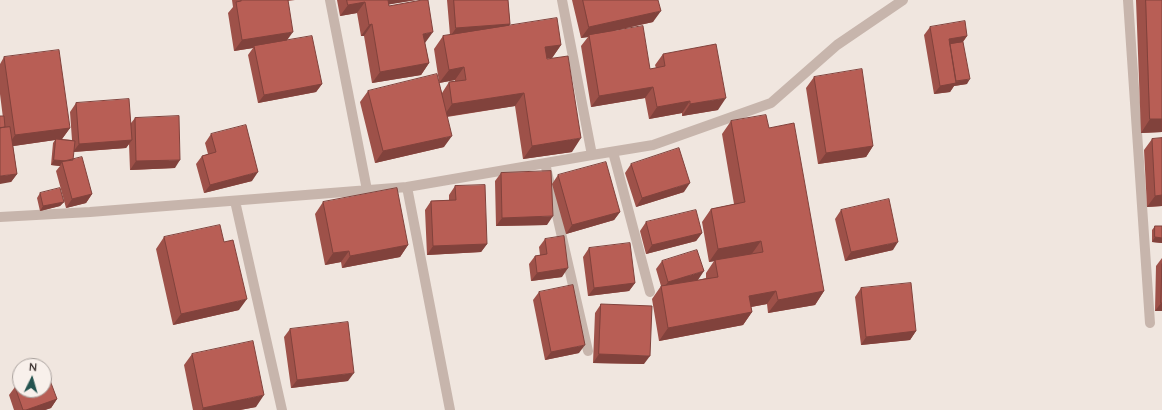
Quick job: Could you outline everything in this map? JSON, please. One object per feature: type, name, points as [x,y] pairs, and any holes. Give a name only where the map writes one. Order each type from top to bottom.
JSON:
[{"type":"street","points":[[330,0],[367,190]]},
{"type":"street","points":[[562,0],[592,155]]},
{"type":"street","points":[[0,217],[90,212],[407,187],[653,145],[771,103],[837,45],[903,0]]},
{"type":"street","points":[[1128,0],[1150,323]]},
{"type":"street","points":[[613,152],[650,292]]},
{"type":"street","points":[[545,163],[588,351]]},
{"type":"street","points":[[407,187],[450,410]]},
{"type":"street","points":[[235,201],[282,410]]},
{"type":"building","points":[[241,0],[288,0],[293,32],[242,40],[236,2]]},
{"type":"building","points":[[347,0],[388,0],[389,6],[428,0],[433,32],[423,34],[429,63],[380,72],[372,24],[369,25],[365,2],[348,5]]},
{"type":"building","points":[[454,0],[508,0],[510,24],[456,28]]},
{"type":"building","points":[[583,0],[658,0],[661,11],[589,27]]},
{"type":"building","points":[[1146,0],[1162,0],[1162,119],[1150,119]]},
{"type":"building","points":[[557,18],[561,45],[545,47],[547,59],[568,56],[581,138],[532,146],[524,93],[452,104],[449,82],[466,80],[464,67],[449,70],[443,36]]},
{"type":"building","points":[[965,21],[967,36],[949,39],[956,83],[940,86],[930,27]]},
{"type":"building","points":[[643,26],[650,69],[665,66],[663,54],[716,44],[726,98],[690,104],[690,101],[657,107],[653,87],[599,96],[589,35]]},
{"type":"building","points":[[312,36],[322,84],[264,95],[254,46]]},
{"type":"building","points":[[963,42],[970,79],[956,81],[950,44]]},
{"type":"building","points":[[59,50],[70,128],[15,135],[4,57]]},
{"type":"building","points":[[862,69],[873,146],[826,153],[814,77]]},
{"type":"building","points":[[437,74],[452,136],[383,151],[368,91]]},
{"type":"building","points":[[129,99],[132,140],[79,144],[76,103]]},
{"type":"building","points":[[766,115],[769,128],[794,123],[824,291],[778,300],[776,291],[749,296],[752,312],[668,328],[661,286],[718,277],[715,260],[763,252],[761,241],[718,249],[711,209],[745,202],[731,121]]},
{"type":"building","points":[[0,116],[4,116],[5,127],[0,128]]},
{"type":"building","points":[[179,116],[180,160],[136,161],[135,118]]},
{"type":"building","points":[[246,125],[258,172],[210,185],[202,156],[216,152],[211,134]]},
{"type":"building","points":[[10,127],[17,174],[0,176],[0,128]]},
{"type":"building","points":[[1162,138],[1162,195],[1155,196],[1152,139]]},
{"type":"building","points":[[56,139],[75,141],[73,160],[54,160]]},
{"type":"building","points":[[679,148],[690,183],[642,198],[631,164]]},
{"type":"building","points":[[82,157],[92,194],[72,199],[62,162]]},
{"type":"building","points":[[606,162],[620,212],[572,225],[558,175]]},
{"type":"building","points":[[551,171],[553,216],[502,218],[501,173]]},
{"type":"building","points":[[485,185],[487,244],[433,246],[431,201],[456,200],[455,186]]},
{"type":"building","points":[[60,188],[64,202],[43,206],[40,193]]},
{"type":"building","points":[[397,188],[408,245],[350,256],[349,251],[333,253],[323,202]]},
{"type":"building","points":[[889,199],[898,242],[851,252],[841,210]]},
{"type":"building","points":[[696,210],[702,233],[652,245],[646,222]]},
{"type":"building","points":[[220,225],[224,242],[233,240],[247,299],[181,314],[164,237]]},
{"type":"building","points":[[1155,226],[1162,226],[1162,238],[1155,237]]},
{"type":"building","points":[[564,236],[568,268],[537,273],[535,256],[547,254],[545,239]]},
{"type":"building","points":[[630,243],[635,283],[594,288],[589,248]]},
{"type":"building","points":[[697,250],[704,271],[668,282],[662,261]]},
{"type":"building","points":[[1162,264],[1162,303],[1161,303]]},
{"type":"building","points":[[911,283],[916,331],[866,337],[861,288]]},
{"type":"building","points":[[573,285],[585,345],[551,352],[539,292]]},
{"type":"building","points":[[601,304],[652,306],[650,356],[599,354]]},
{"type":"building","points":[[348,322],[354,373],[297,380],[290,329]]},
{"type":"building","points":[[253,341],[264,395],[203,408],[192,354]]},
{"type":"building","points":[[52,386],[57,399],[23,410],[19,398],[52,398]]}]
